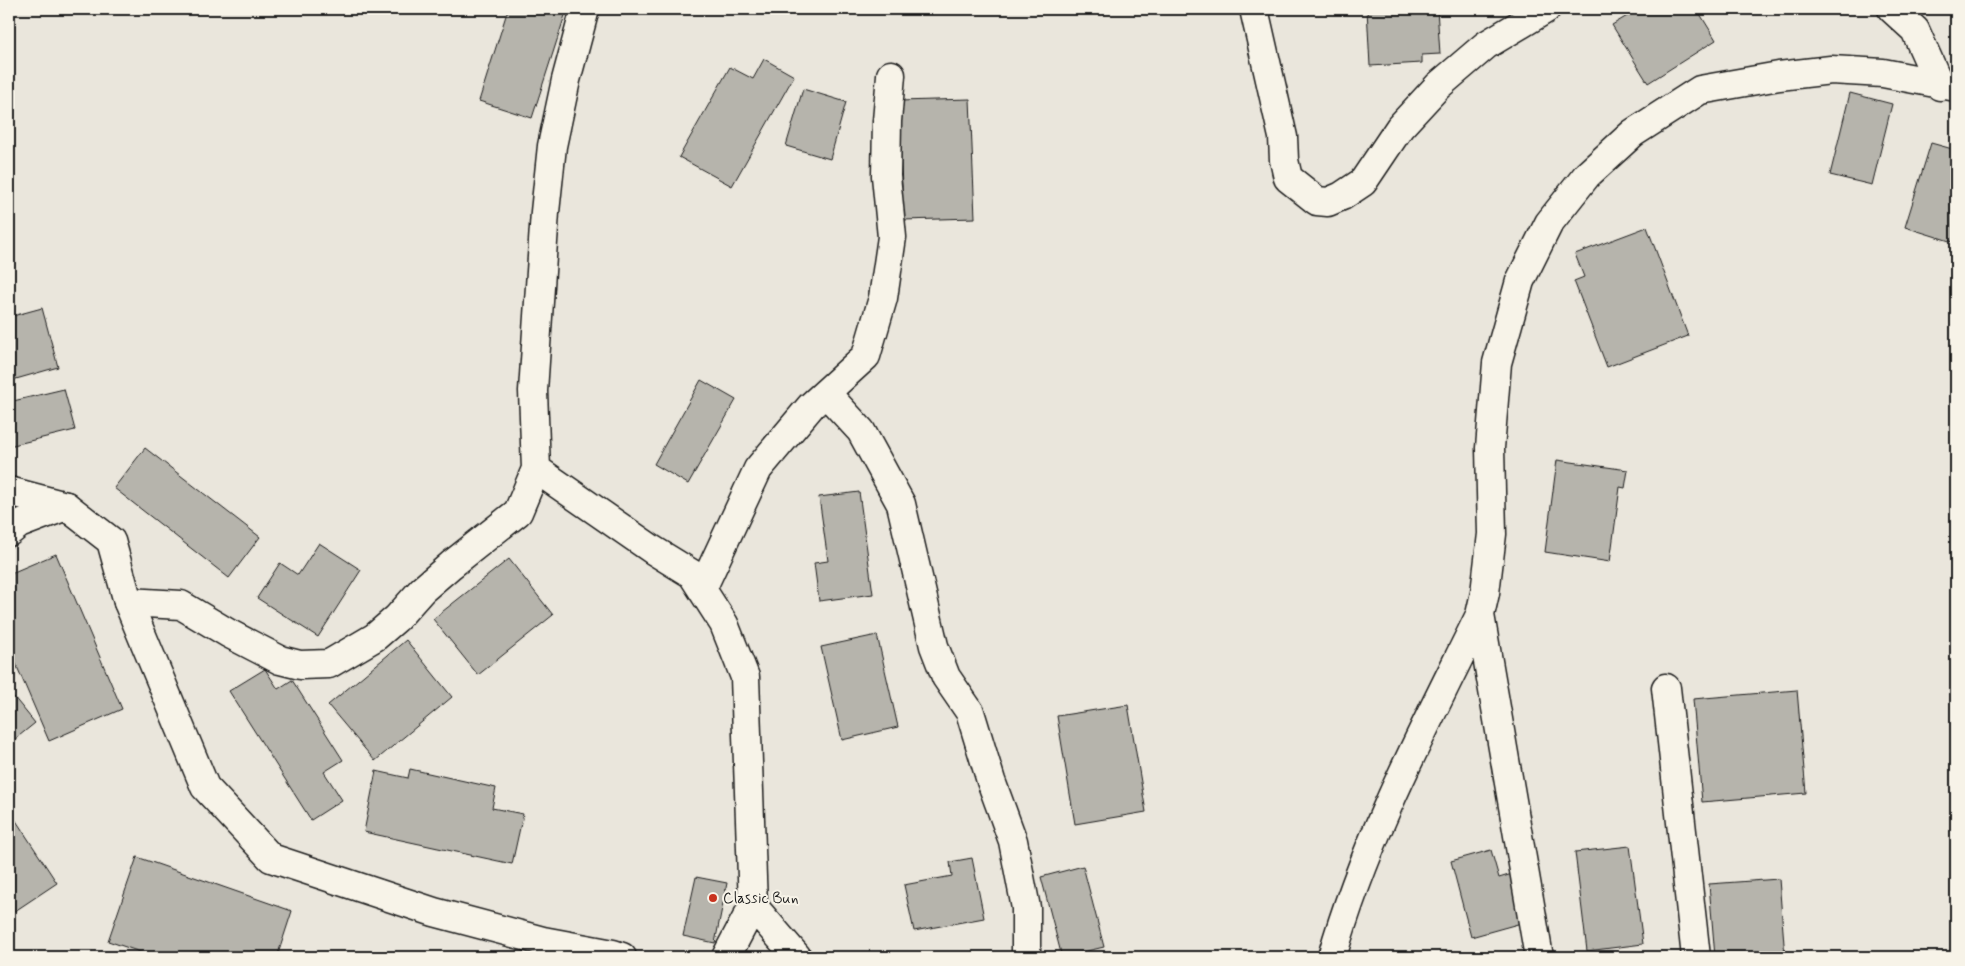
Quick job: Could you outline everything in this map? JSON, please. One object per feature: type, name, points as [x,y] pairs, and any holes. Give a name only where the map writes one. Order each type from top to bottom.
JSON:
[{"type":"street","points":[[128,602],[181,605],[280,660],[300,665],[329,664],[376,638],[422,590],[518,512],[536,469],[533,392],[552,146],[566,80],[585,9]]},
{"type":"street","points":[[1254,9],[1283,136],[1284,160],[1288,178],[1317,201],[1328,202],[1342,196],[1363,182],[1400,127],[1438,86],[1486,45],[1546,9]]},
{"type":"street","points":[[1892,9],[1915,30],[1948,87]]},
{"type":"street","points":[[1332,957],[1343,920],[1365,860],[1402,771],[1480,615],[1485,593],[1492,534],[1490,448],[1496,363],[1524,273],[1549,223],[1588,175],[1633,134],[1700,90],[1779,76],[1831,70],[1883,73],[1948,87]]},
{"type":"street","points":[[702,589],[758,469],[811,406],[866,356],[883,298],[892,237],[886,176],[887,121],[891,75]]},
{"type":"street","points":[[826,392],[861,431],[901,504],[934,646],[946,677],[970,712],[990,781],[1013,841],[1026,908],[1026,957]]},
{"type":"street","points":[[536,469],[653,550],[692,574],[724,624],[745,677],[753,906],[726,957]]},
{"type":"street","points":[[9,491],[66,506],[111,541],[128,602],[205,787],[271,858],[434,912],[543,941],[622,957]]},
{"type":"street","points":[[9,532],[19,524],[66,506]]},
{"type":"street","points":[[1480,615],[1539,957]]},
{"type":"street","points":[[1666,688],[1696,957]]},
{"type":"street","points":[[753,906],[797,957]]},
{"type":"building","points":[[508,9],[567,9],[532,118],[479,101]]},
{"type":"building","points":[[1367,9],[1437,9],[1440,54],[1422,55],[1422,63],[1370,66]]},
{"type":"building","points":[[1639,9],[1697,9],[1716,40],[1648,83],[1612,25]]},
{"type":"building","points":[[764,59],[794,76],[732,186],[679,157],[730,67],[753,79]]},
{"type":"building","points":[[803,89],[846,102],[830,159],[786,146]]},
{"type":"building","points":[[1850,93],[1892,104],[1872,185],[1830,175]]},
{"type":"building","points":[[970,99],[975,218],[903,220],[899,101]]},
{"type":"building","points":[[1931,143],[1956,150],[1956,243],[1905,227]]},
{"type":"building","points":[[1647,227],[1688,336],[1607,367],[1574,281],[1584,277],[1575,254]]},
{"type":"building","points":[[42,308],[58,367],[9,381],[9,317]]},
{"type":"building","points":[[701,380],[736,400],[688,484],[654,464]]},
{"type":"building","points":[[64,389],[75,430],[9,446],[9,402]]},
{"type":"building","points":[[145,448],[260,537],[229,578],[114,488]]},
{"type":"building","points":[[1557,460],[1628,470],[1625,488],[1620,487],[1610,562],[1545,552]]},
{"type":"building","points":[[859,492],[873,594],[819,601],[814,563],[828,561],[819,497]]},
{"type":"building","points":[[319,543],[361,570],[318,637],[257,598],[280,563],[298,575]]},
{"type":"building","points":[[56,554],[122,709],[49,741],[9,648],[9,574]]},
{"type":"building","points":[[509,559],[553,615],[478,675],[433,619]]},
{"type":"building","points":[[877,635],[898,727],[842,740],[821,647]]},
{"type":"building","points":[[406,640],[452,697],[375,761],[328,705]]},
{"type":"building","points":[[265,669],[278,689],[292,680],[343,760],[324,772],[342,800],[311,820],[229,691]]},
{"type":"building","points":[[1797,690],[1806,793],[1702,802],[1693,699]]},
{"type":"building","points":[[9,691],[35,723],[9,744]]},
{"type":"building","points":[[1128,705],[1146,812],[1075,824],[1057,716]]},
{"type":"building","points":[[410,769],[496,788],[492,808],[523,814],[512,864],[364,832],[376,771],[408,778]]},
{"type":"building","points":[[9,810],[57,883],[9,915]]},
{"type":"building","points":[[1630,846],[1643,944],[1587,951],[1575,852]]},
{"type":"building","points":[[1491,850],[1499,878],[1512,874],[1525,922],[1471,937],[1451,861]]},
{"type":"building","points":[[137,857],[292,911],[277,957],[155,957],[108,941]]},
{"type":"building","points":[[972,858],[984,918],[914,931],[904,885],[952,876],[950,862]]},
{"type":"building","points":[[1083,866],[1104,947],[1062,957],[1041,877]]},
{"type":"building","points":[[696,877],[727,883],[715,943],[683,936]]},
{"type":"building","points":[[1779,879],[1785,957],[1715,957],[1709,884]]},
{"type":"place","name":"Classic Bun","points":[[713,898]]}]
